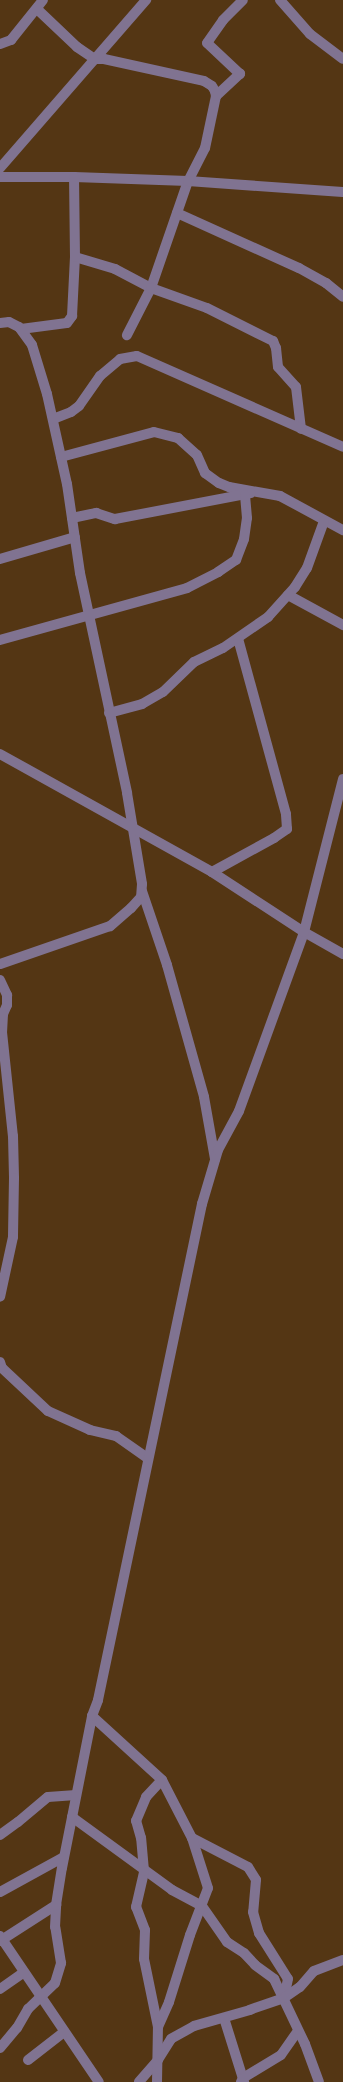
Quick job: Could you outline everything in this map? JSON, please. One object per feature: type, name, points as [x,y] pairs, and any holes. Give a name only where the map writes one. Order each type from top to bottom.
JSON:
[{"type":"street","points":[[0,44],[11,40],[43,0]]},
{"type":"street","points":[[0,168],[146,0]]},
{"type":"street","points":[[216,96],[240,74],[207,43],[223,20],[243,0]]},
{"type":"street","points":[[280,0],[310,34],[343,59]]},
{"type":"street","points":[[37,9],[77,47],[95,59],[104,59],[204,81],[212,86],[216,96],[205,148],[188,181],[151,288],[127,336]]},
{"type":"street","points":[[0,177],[74,177],[188,181],[343,192]]},
{"type":"street","points":[[21,330],[67,322],[72,316],[75,257],[74,177]]},
{"type":"street","points":[[177,213],[299,268],[326,283],[343,297]]},
{"type":"street","points":[[75,257],[115,269],[151,288],[207,308],[273,342],[276,348],[278,367],[296,387],[301,429]]},
{"type":"street","points":[[0,323],[9,322],[21,330],[32,345],[53,419],[89,617],[133,828],[142,884],[141,897],[131,908],[110,926],[0,964]]},
{"type":"street","points":[[53,419],[71,412],[79,406],[100,376],[120,359],[137,356],[343,447]]},
{"type":"street","points":[[61,457],[154,432],[178,438],[197,455],[205,473],[218,482],[229,487],[280,496],[298,504],[324,521],[343,530]]},
{"type":"street","points":[[72,518],[96,513],[115,519],[259,492]]},
{"type":"street","points":[[0,640],[89,617],[187,588],[236,560],[244,539],[247,518],[245,494]]},
{"type":"street","points":[[109,713],[142,704],[163,692],[194,662],[238,639],[268,617],[288,595],[307,568],[324,521]]},
{"type":"street","points":[[0,559],[75,537]]},
{"type":"street","points":[[288,595],[343,625]]},
{"type":"street","points":[[212,872],[274,838],[287,829],[286,814],[238,639]]},
{"type":"street","points":[[0,754],[212,872],[304,932],[343,954]]},
{"type":"street","points":[[0,2048],[17,2028],[28,2008],[54,1983],[61,1963],[55,1927],[56,1905],[64,1857],[92,1716],[98,1700],[202,1204],[215,1158],[239,1112],[304,932],[343,779]]},
{"type":"street","points":[[142,891],[167,965],[200,1083],[215,1158]]},
{"type":"street","points":[[0,980],[7,995],[7,1005],[3,1014],[2,1032],[13,1136],[14,1178],[13,1237],[0,1297]]},
{"type":"street","points":[[0,1362],[2,1368],[48,1410],[90,1430],[116,1436],[148,1458]]},
{"type":"street","points":[[92,1716],[162,1780],[192,1838],[208,1888],[158,2027]]},
{"type":"street","points":[[156,2082],[158,2027],[144,1959],[145,1930],[136,1907],[144,1870],[141,1838],[136,1821],[146,1797],[162,1780]]},
{"type":"street","points":[[0,1835],[48,1797],[76,1795]]},
{"type":"street","points":[[72,1817],[172,1890],[202,1906],[228,1942],[244,1952],[255,1966],[274,1979],[305,2044],[319,2082]]},
{"type":"street","points":[[192,1838],[248,1866],[256,1880],[253,1912],[259,1933],[288,1979],[284,1998]]},
{"type":"street","points":[[0,1892],[64,1857]]},
{"type":"street","points":[[56,1905],[1,1939],[99,2082]]},
{"type":"street","points":[[139,2082],[158,2060],[171,2039],[194,2026],[224,2018],[284,1998],[300,1987],[314,1971],[343,1960]]},
{"type":"street","points":[[0,1988],[24,1972]]},
{"type":"street","points":[[224,2018],[242,2081],[280,2055],[298,2031]]},
{"type":"street","points":[[28,2060],[64,2032]]}]
